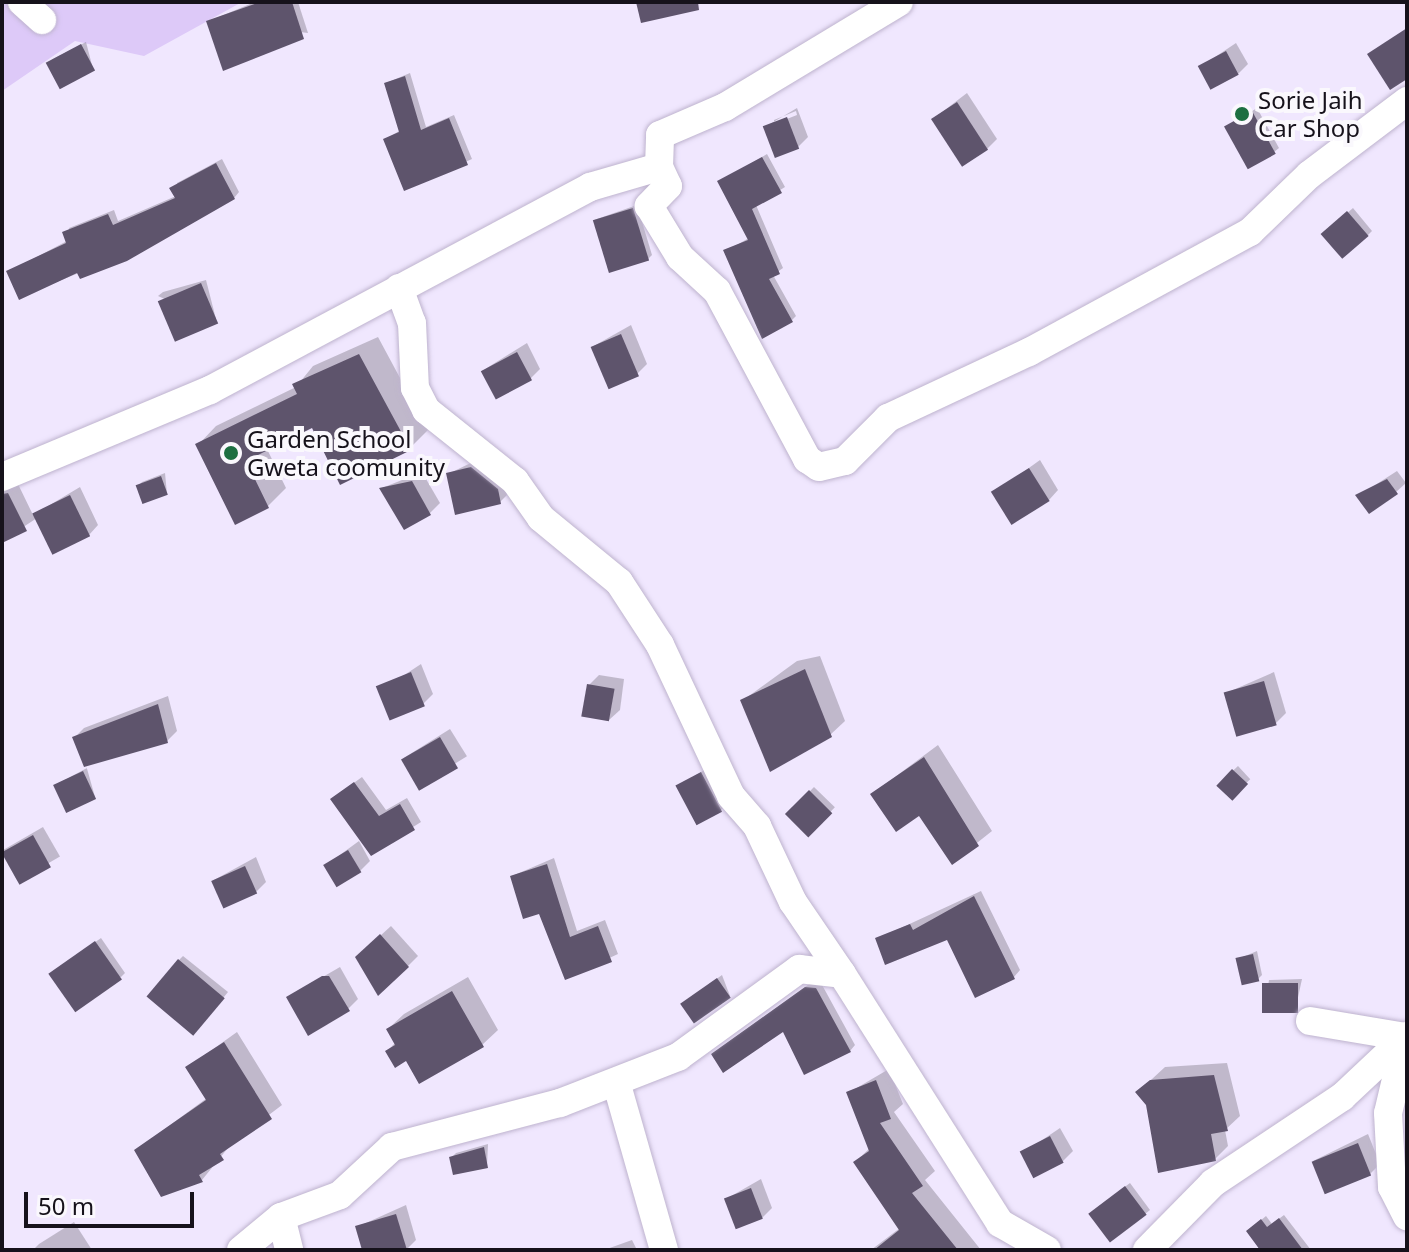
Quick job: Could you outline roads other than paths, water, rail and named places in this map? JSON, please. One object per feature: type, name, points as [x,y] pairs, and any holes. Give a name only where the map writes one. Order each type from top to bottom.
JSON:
[{"type":"street","points":[[899,2],[725,107],[660,135],[659,167],[668,186],[649,206],[680,257],[717,291],[807,459],[819,467],[845,461],[888,418],[1029,352],[1250,232],[1309,175],[1407,101]]},
{"type":"street","points":[[2,477],[210,390],[590,187],[659,167]]},
{"type":"street","points":[[399,288],[412,323],[415,388],[426,410],[515,481],[541,518],[619,582],[660,645],[731,796],[757,826],[793,902],[1000,1223],[1047,1250]]},
{"type":"street","points":[[241,1250],[281,1217],[340,1195],[392,1147],[617,1085],[678,1057],[799,969],[842,974]]},
{"type":"street","points":[[1310,1021],[1406,1036]]},
{"type":"street","points":[[1406,1036],[1388,1113],[1392,1187],[1407,1216]]},
{"type":"street","points":[[1147,1250],[1213,1183],[1342,1097],[1406,1036]]},
{"type":"street","points":[[617,1085],[664,1250]]},
{"type":"street","points":[[281,1217],[289,1250]]},
{"type":"place","name":"Sorie Jaih Car Shop","points":[[1242,114]]},
{"type":"place","name":"Garden School Gweta coomunity","points":[[231,453]]}]
